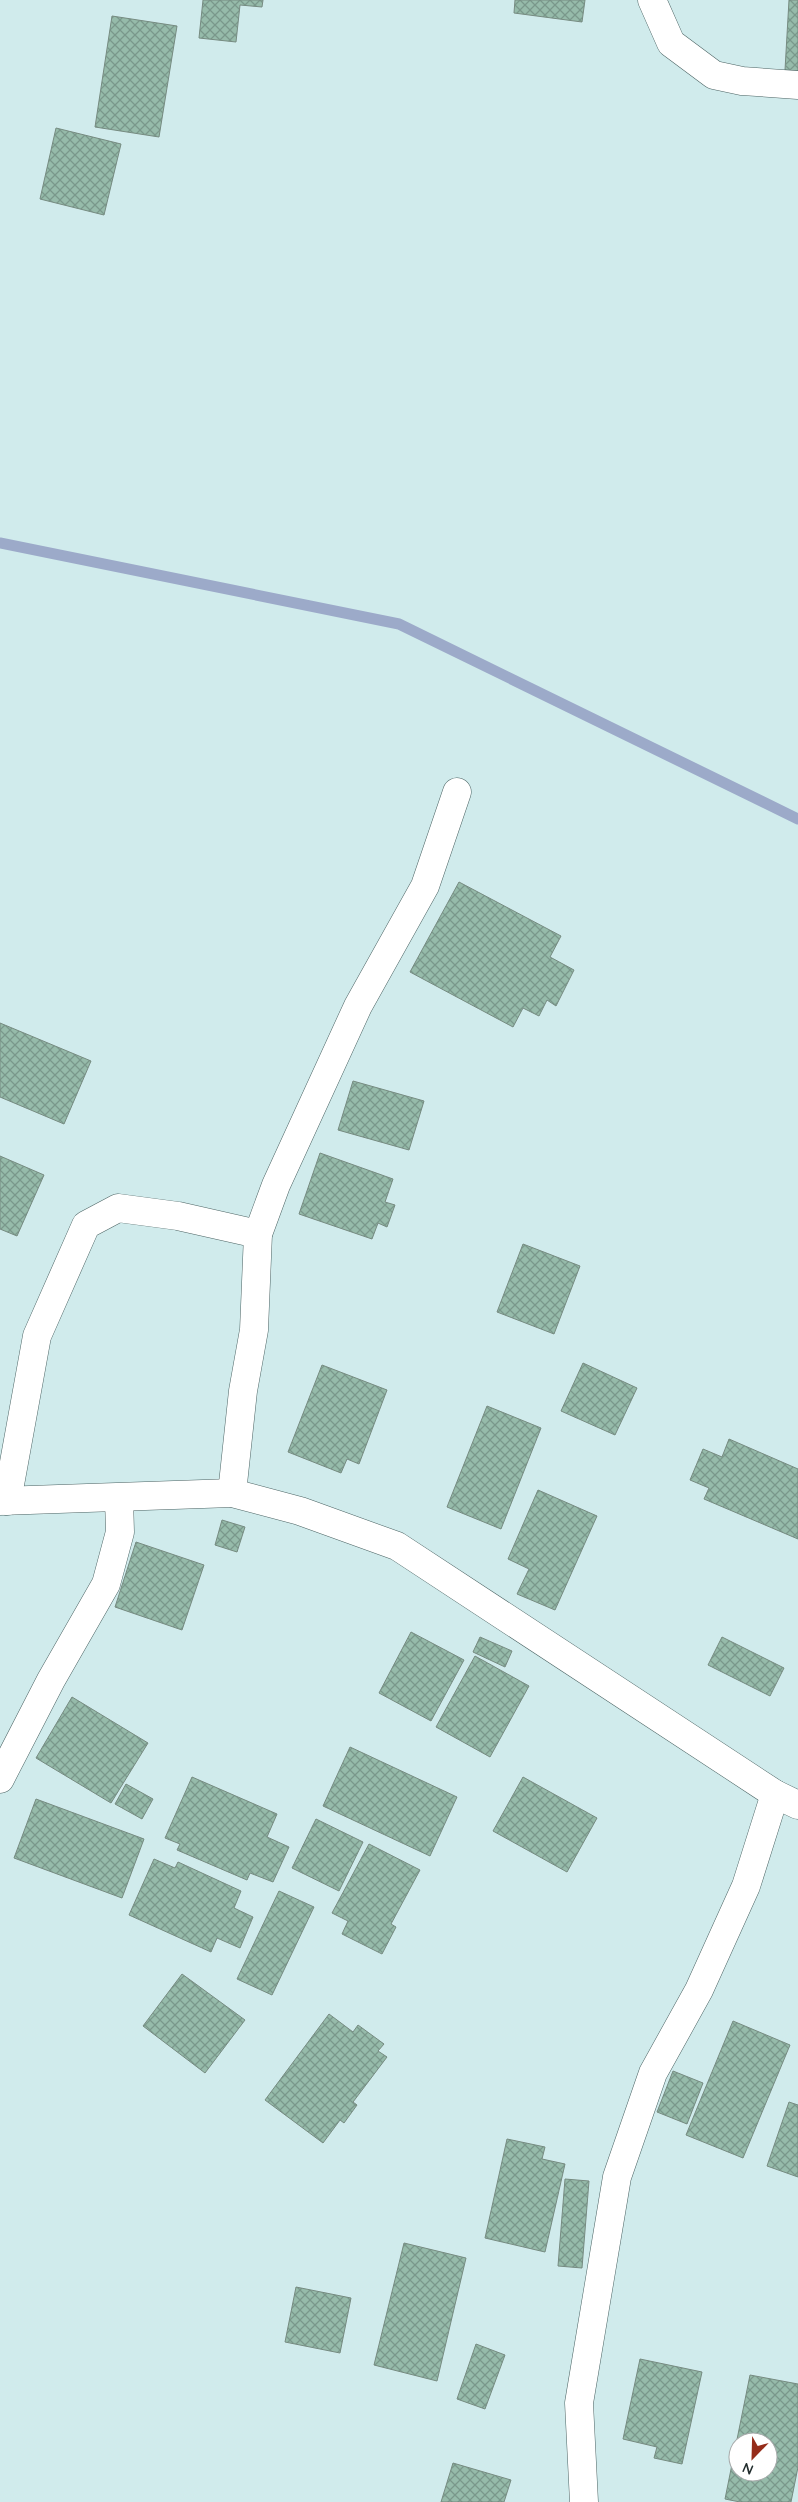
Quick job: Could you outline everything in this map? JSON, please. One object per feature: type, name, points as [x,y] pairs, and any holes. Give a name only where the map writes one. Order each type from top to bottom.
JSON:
[{"type":"street","points":[[652,0],[671,43],[714,75],[742,82],[798,85]]},
{"type":"street","points":[[232,1493],[243,1391],[254,1330],[258,1234],[276,1185],[358,1006],[424,886],[457,792]]},
{"type":"street","points":[[258,1234],[178,1216],[118,1208],[86,1225],[37,1336],[3,1501],[232,1493],[300,1510],[397,1546],[786,1799],[699,1990],[653,2073],[617,2177],[579,2403],[584,2502]]},
{"type":"street","points":[[0,1779],[51,1680],[106,1584],[120,1532],[119,1498]]},
{"type":"building","points":[[203,0],[263,0],[262,7],[240,5],[236,42],[199,38]]},
{"type":"building","points":[[515,0],[585,0],[582,22],[514,13]]},
{"type":"building","points":[[789,0],[798,0],[798,71],[785,70]]},
{"type":"building","points":[[112,16],[177,26],[159,137],[95,127]]},
{"type":"building","points":[[56,128],[121,144],[104,215],[40,199]]},
{"type":"building","points":[[459,882],[561,936],[550,957],[574,970],[556,1006],[547,1000],[539,1016],[523,1008],[513,1027],[410,972]]},
{"type":"building","points":[[0,1023],[91,1061],[64,1124],[0,1097]]},
{"type":"building","points":[[353,1081],[424,1101],[409,1150],[338,1130]]},
{"type":"building","points":[[320,1153],[393,1179],[385,1202],[395,1205],[387,1227],[378,1223],[372,1239],[299,1214]]},
{"type":"building","points":[[0,1156],[44,1175],[17,1236],[0,1229]]},
{"type":"building","points":[[523,1244],[580,1266],[554,1334],[497,1312]]},
{"type":"building","points":[[583,1363],[637,1388],[615,1435],[561,1411]]},
{"type":"building","points":[[322,1365],[387,1390],[359,1464],[347,1459],[341,1473],[288,1452]]},
{"type":"building","points":[[487,1406],[541,1428],[501,1529],[447,1507]]},
{"type":"building","points":[[729,1439],[798,1469],[798,1539],[704,1499],[709,1488],[690,1480],[703,1449],[722,1457]]},
{"type":"building","points":[[538,1490],[597,1516],[555,1610],[517,1594],[529,1569],[508,1559]]},
{"type":"building","points":[[222,1520],[245,1527],[237,1552],[215,1545]]},
{"type":"building","points":[[136,1542],[204,1565],[182,1630],[115,1607]]},
{"type":"building","points":[[411,1632],[464,1660],[431,1721],[379,1693]]},
{"type":"building","points":[[480,1637],[512,1651],[505,1667],[473,1652]]},
{"type":"building","points":[[722,1637],[784,1668],[770,1696],[708,1665]]},
{"type":"building","points":[[475,1656],[529,1686],[490,1757],[436,1727]]},
{"type":"building","points":[[72,1697],[148,1743],[111,1803],[36,1758]]},
{"type":"building","points":[[350,1747],[457,1797],[430,1856],[323,1806]]},
{"type":"building","points":[[192,1777],[277,1814],[267,1837],[289,1847],[273,1882],[250,1873],[247,1880],[177,1850],[180,1844],[165,1838]]},
{"type":"building","points":[[523,1777],[597,1818],[567,1872],[493,1831]]},
{"type":"building","points":[[126,1784],[153,1799],[142,1819],[115,1804]]},
{"type":"building","points":[[36,1799],[144,1839],[122,1898],[14,1858]]},
{"type":"building","points":[[316,1819],[363,1842],[339,1891],[292,1868]]},
{"type":"building","points":[[369,1844],[420,1870],[391,1924],[396,1927],[382,1954],[342,1934],[348,1921],[332,1913]]},
{"type":"building","points":[[154,1859],[175,1868],[178,1862],[241,1891],[234,1908],[253,1917],[240,1948],[217,1938],[211,1952],[129,1915]]},
{"type":"building","points":[[279,1891],[314,1907],[272,1995],[237,1979]]},
{"type":"building","points":[[182,1974],[245,2020],[205,2073],[143,2026]]},
{"type":"building","points":[[329,2014],[353,2032],[358,2025],[384,2044],[378,2051],[387,2057],[353,2102],[357,2105],[344,2123],[340,2120],[323,2143],[265,2100]]},
{"type":"building","points":[[733,2021],[790,2045],[743,2158],[686,2135]]},
{"type":"building","points":[[673,2071],[703,2083],[687,2124],[657,2112]]},
{"type":"building","points":[[789,2102],[798,2105],[798,2177],[767,2166]]},
{"type":"building","points":[[507,2139],[545,2147],[542,2159],[565,2164],[545,2252],[485,2238]]},
{"type":"building","points":[[565,2179],[589,2181],[582,2268],[558,2266]]},
{"type":"building","points":[[404,2243],[466,2258],[437,2381],[374,2365]]},
{"type":"building","points":[[296,2287],[351,2298],[340,2353],[285,2342]]},
{"type":"building","points":[[476,2344],[505,2355],[485,2409],[457,2399]]},
{"type":"building","points":[[640,2359],[702,2372],[682,2464],[654,2458],[657,2447],[623,2439]]},
{"type":"building","points":[[750,2375],[798,2384],[798,2467],[791,2502],[740,2502],[725,2499],[728,2482],[778,2482],[778,2432],[739,2432]]},
{"type":"building","points":[[453,2463],[511,2480],[504,2502],[441,2502]]},
{"type":"waterway","points":[[0,543],[399,624],[798,819]]}]
